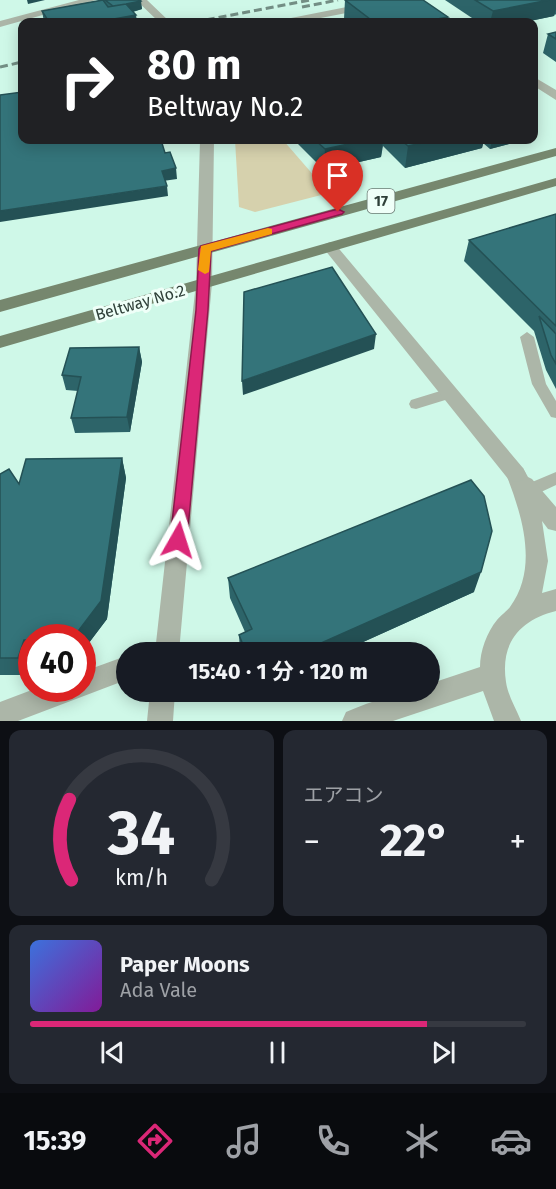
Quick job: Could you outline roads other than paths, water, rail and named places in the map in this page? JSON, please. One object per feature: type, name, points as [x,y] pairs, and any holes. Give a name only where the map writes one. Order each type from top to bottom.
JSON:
[{"type":"main road","name":"Beltway No.2","points":[[0,306],[556,152]]},
{"type":"main road","name":"Beltway No.2","points":[[0,342],[556,182]]},
{"type":"street","points":[[23,18],[91,0]]},
{"type":"street","points":[[141,0],[161,18]]},
{"type":"street","points":[[350,0],[360,8]]},
{"type":"street","points":[[307,18],[398,0]]},
{"type":"street","points":[[0,24],[18,19]]},
{"type":"street","points":[[538,84],[556,96]]},
{"type":"street","points":[[168,642],[204,283],[207,144]]},
{"type":"street","points":[[330,247],[523,486],[556,522]]},
{"type":"street","points":[[508,721],[496,694],[493,655],[508,623],[520,611],[532,590],[536,567],[532,524],[523,486]]},
{"type":"street","points":[[520,611],[542,601],[556,600]]},
{"type":"street","points":[[96,680],[116,673]]},
{"type":"street","points":[[355,721],[493,675]]},
{"type":"street","points":[[0,716],[36,702]]},
{"type":"street","points":[[160,721],[162,702]]},
{"type":"lane","points":[[527,337],[539,384],[556,413]]},
{"type":"lane","points":[[416,404],[450,393]]},
{"type":"lane","points":[[523,486],[556,478]]},
{"type":"railway","points":[[216,18],[310,0]]},
{"type":"railway","points":[[302,7],[338,0]]},
{"type":"railway","points":[[0,67],[18,63]]}]
